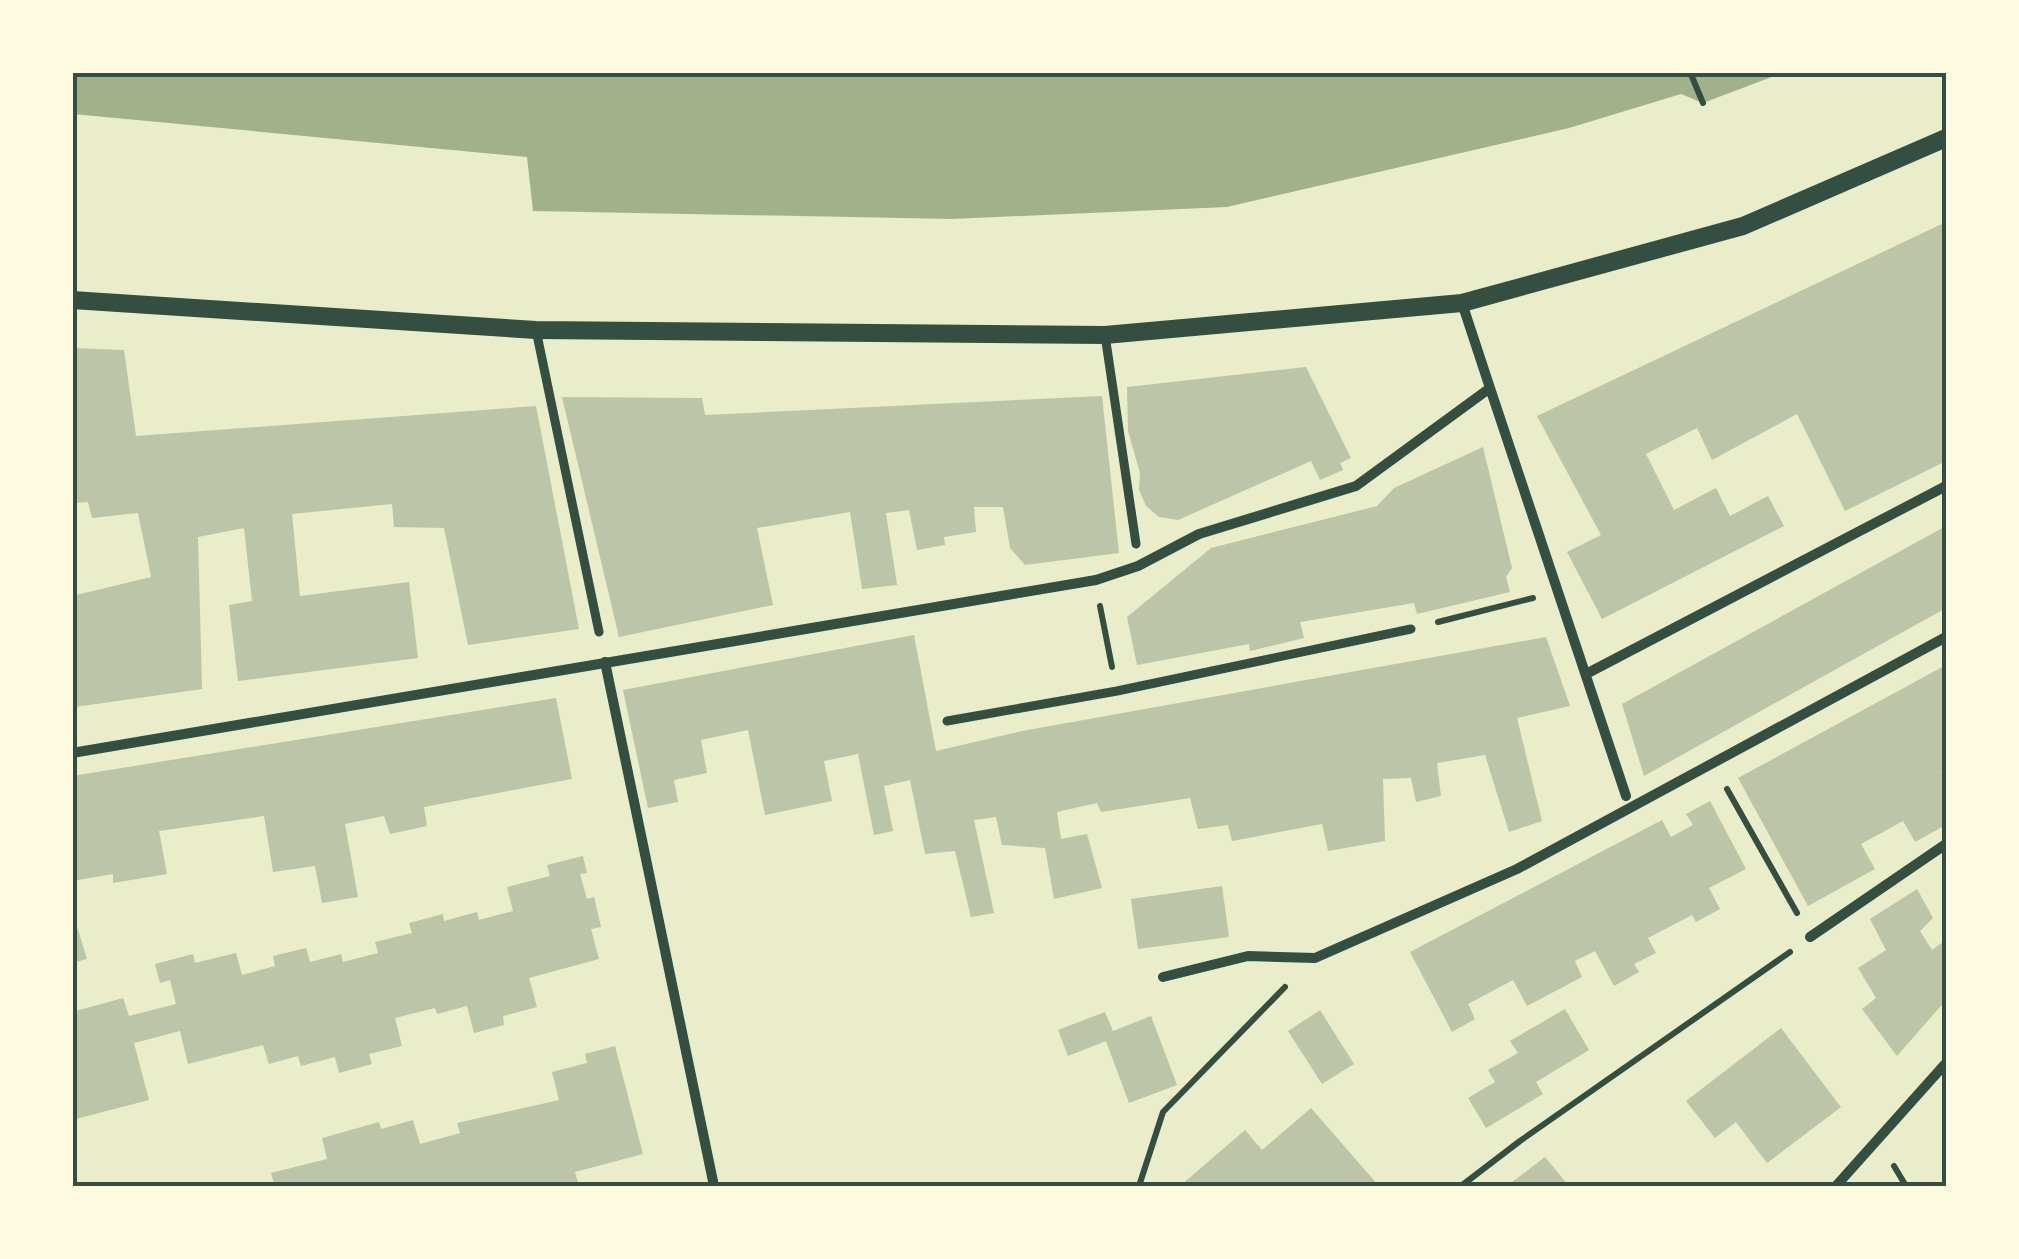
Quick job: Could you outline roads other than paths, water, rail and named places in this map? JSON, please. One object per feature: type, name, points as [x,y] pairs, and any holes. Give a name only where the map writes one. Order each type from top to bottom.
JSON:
[{"type":"street","points":[[72,300],[536,330],[1105,335],[1462,303],[1743,226],[1946,138]]},
{"type":"street","points":[[1462,303],[1626,796]]},
{"type":"street","points":[[536,330],[599,632]]},
{"type":"street","points":[[1105,335],[1136,544]]},
{"type":"street","points":[[72,753],[1096,580],[1138,566],[1199,534],[1356,486],[1490,388]]},
{"type":"street","points":[[1586,674],[1946,486]]},
{"type":"street","points":[[947,721],[1116,691],[1411,629]]},
{"type":"street","points":[[1163,977],[1248,956],[1315,958],[1517,869],[1946,636]]},
{"type":"street","points":[[605,662],[714,1186]]},
{"type":"street","points":[[1810,937],[1946,844]]},
{"type":"street","points":[[1836,1186],[1946,1063]]}]
